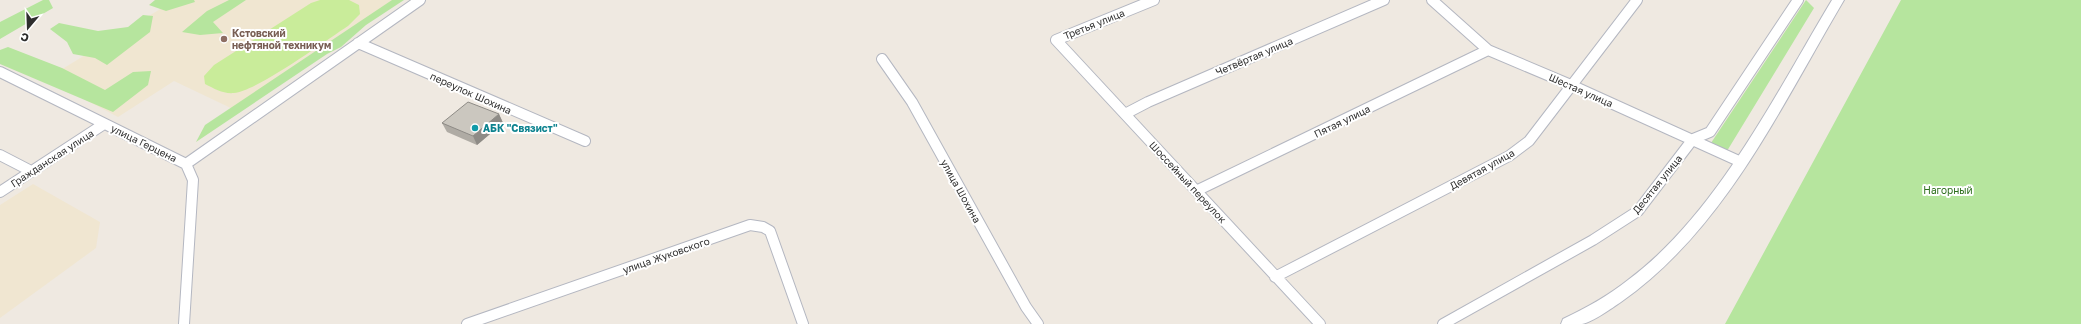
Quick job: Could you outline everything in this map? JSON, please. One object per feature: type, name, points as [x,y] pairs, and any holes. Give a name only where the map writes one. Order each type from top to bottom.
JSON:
[{"type":"main road","points":[[1569,324],[1619,296],[1652,271],[1690,232],[1741,162],[1838,0]]},
{"type":"street","points":[[186,164],[420,0]]},
{"type":"street","name":"Третья улица","points":[[1056,40],[1154,0]]},
{"type":"street","name":"Четвёртая улица","points":[[1125,114],[1148,102],[1384,0]]},
{"type":"street","name":"Шестая улица","points":[[1432,0],[1488,50],[1693,139],[1741,162]]},
{"type":"street","name":"Девятая улица","points":[[1276,277],[1509,156],[1530,141],[1637,0]]},
{"type":"street","name":"Десятая улица","points":[[1444,324],[1593,240],[1638,211],[1693,139],[1710,132],[1798,0]]},
{"type":"street","name":"Шоссейный переулок","points":[[1056,40],[1320,324]]},
{"type":"street","name":"переулок Шохина","points":[[358,43],[503,108],[585,142]]},
{"type":"street","name":"Пятая улица","points":[[1196,191],[1488,50]]},
{"type":"street","name":"улица Шохина","points":[[882,59],[912,102],[1026,306],[1038,324]]},
{"type":"street","name":"улица Герцена","points":[[0,72],[186,164],[193,180],[184,324]]},
{"type":"street","name":"Гражданская улица","points":[[0,192],[104,124]]},
{"type":"street","points":[[0,155],[31,171]]},
{"type":"street","name":"улица Жуковского","points":[[467,324],[719,237],[748,224],[760,225],[770,231],[803,324]]},
{"type":"shaded area","name":"Кстовский нефтяной техникум","points":[[175,0],[396,0],[235,110],[174,81],[118,117],[46,79]]},
{"type":"shaded area","points":[[33,184],[100,222],[96,248],[0,318],[0,205]]},
{"type":"green space","points":[[43,0],[49,0],[53,8],[0,39],[0,22]]},
{"type":"green space","points":[[155,0],[194,0],[195,2],[166,11],[149,5]]},
{"type":"green space","points":[[229,0],[246,0],[213,22],[223,33],[200,35],[182,32],[207,11]]},
{"type":"green space","points":[[320,0],[349,0],[359,5],[360,14],[348,26],[308,53],[274,75],[245,90],[234,93],[226,93],[205,84],[204,76],[214,65],[311,3]]},
{"type":"green space","points":[[392,0],[404,0],[366,25],[341,47],[327,54],[196,142],[205,125]]},
{"type":"green space","points":[[1806,0],[1814,8],[1727,151],[1711,143]]},
{"type":"green space","name":"Нагорный","points":[[1901,0],[2081,0],[2081,324],[1725,324]]},
{"type":"green space","points":[[143,15],[153,16],[150,32],[107,65],[95,58],[73,54],[67,42],[50,29],[59,23],[98,31],[128,27]]},
{"type":"green space","points":[[8,47],[62,68],[105,90],[133,72],[151,71],[148,85],[113,112],[0,64],[0,50]]},
{"type":"building","points":[[468,102],[499,114],[473,136],[442,123]]},
{"type":"place","name":"Кстовский нефтяной техникум","points":[[224,39]]},
{"type":"place","name":"АБК \"Связист\"","points":[[475,128]]}]
